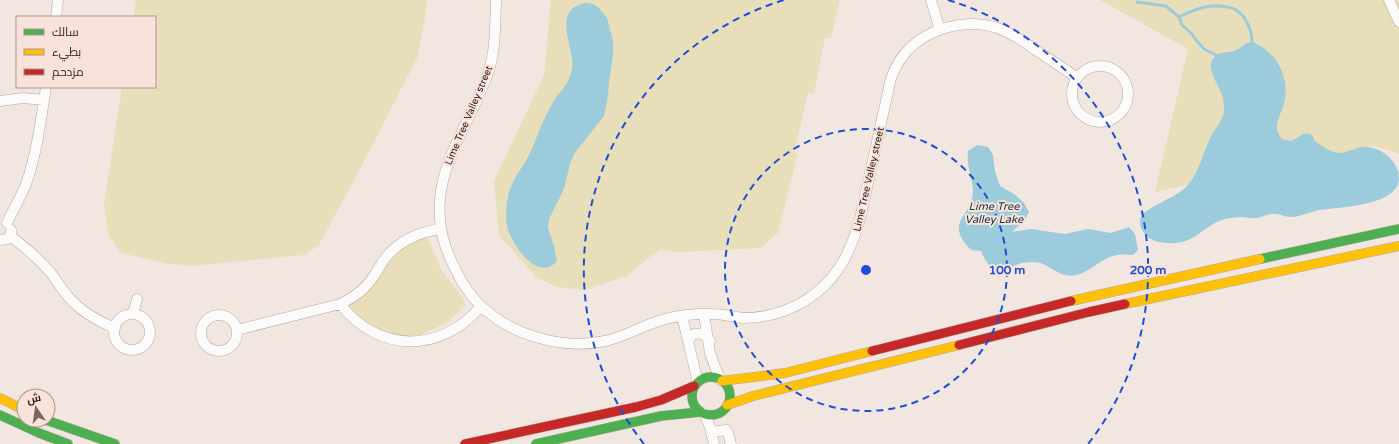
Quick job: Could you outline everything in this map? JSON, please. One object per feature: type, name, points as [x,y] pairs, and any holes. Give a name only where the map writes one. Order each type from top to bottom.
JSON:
[{"type":"street","points":[[56,16],[58,0]]},
{"type":"street","name":"Lime Tree Valley street","points":[[496,0],[494,48],[488,71],[451,153],[443,178],[440,203],[441,229],[456,270],[463,283],[481,306],[498,320],[527,334],[569,344],[612,340],[657,321],[682,316],[704,314],[742,318],[774,314],[794,306],[820,290],[833,276],[844,259],[860,219],[891,78],[901,58],[909,49],[927,35],[954,26],[971,24],[994,27],[1015,36],[1077,78]]},
{"type":"street","points":[[931,0],[940,30]]},
{"type":"street","points":[[1389,0],[1399,22]]},
{"type":"street","points":[[1100,66],[1106,66],[1118,72],[1126,82],[1128,88],[1129,95],[1125,107],[1117,117],[1111,120],[1098,122],[1086,118],[1076,109],[1072,96],[1077,78],[1087,69],[1100,66]]},
{"type":"street","points":[[0,240],[5,240],[10,236],[11,227],[3,222],[21,196],[30,170],[46,88]]},
{"type":"street","points":[[0,101],[23,98],[44,100]]},
{"type":"street","points":[[237,330],[340,304],[365,288],[388,255],[401,244],[424,232],[441,229]]},
{"type":"street","points":[[465,444],[636,407],[661,400],[696,385],[706,378],[712,377],[721,380],[780,374],[1099,294],[1399,229]]},
{"type":"street","points":[[10,236],[41,263],[80,309],[96,320],[115,328]]},
{"type":"street","points":[[682,316],[696,374],[696,385],[692,396],[693,402],[696,408],[702,412],[712,415],[718,413],[727,405],[753,396],[1089,312],[1399,246]]},
{"type":"street","points":[[133,314],[138,299]]},
{"type":"street","points":[[340,304],[355,322],[375,334],[386,338],[410,342],[433,339],[450,332],[464,323],[481,306]]},
{"type":"street","points":[[133,314],[144,318],[150,327],[149,338],[143,346],[133,350],[122,347],[116,339],[115,328],[117,322],[122,318],[133,314]]},
{"type":"street","points":[[704,314],[710,353],[716,370],[729,392],[727,405]]},
{"type":"street","points":[[688,341],[692,335],[696,333],[703,334],[709,339]]},
{"type":"street","points":[[0,398],[16,406]]},
{"type":"street","points":[[702,412],[711,432],[714,444]]},
{"type":"street","points":[[536,444],[661,416],[702,412]]},
{"type":"street","points":[[0,415],[39,433],[68,444]]},
{"type":"street","points":[[56,423],[115,444]]},
{"type":"street","points":[[711,432],[726,430],[731,444]]},
{"type":"shaded area","points":[[136,0],[426,0],[427,5],[418,56],[319,245],[305,255],[191,266],[169,264],[121,253],[108,234],[104,204],[122,88],[156,88],[156,16],[134,16]]},
{"type":"shaded area","points":[[551,0],[840,0],[831,38],[825,38],[814,93],[808,93],[794,153],[798,153],[778,233],[761,248],[677,252],[660,249],[627,276],[584,290],[556,287],[535,276],[499,235],[494,181],[544,75]]},
{"type":"shaded area","points":[[1100,0],[1399,0],[1399,154],[1375,146],[1155,192],[1188,49]]},
{"type":"shaded area","points":[[427,236],[442,271],[463,298],[465,306],[448,322],[421,335],[399,338],[371,333],[341,303],[361,289],[397,248]]},
{"type":"water","points":[[586,3],[593,4],[599,8],[607,18],[613,41],[613,55],[608,96],[604,116],[574,154],[564,189],[549,219],[548,228],[557,261],[550,267],[542,268],[528,260],[521,253],[511,237],[506,222],[507,201],[512,184],[531,151],[543,121],[554,100],[569,80],[572,58],[567,34],[567,18],[570,11],[576,6]]},
{"type":"water","points":[[1252,42],[1260,46],[1274,57],[1279,64],[1285,81],[1285,99],[1277,124],[1277,129],[1282,139],[1291,141],[1306,133],[1312,135],[1316,142],[1336,153],[1361,147],[1376,149],[1388,156],[1396,166],[1399,178],[1396,187],[1389,194],[1379,200],[1353,206],[1319,210],[1294,217],[1268,214],[1259,218],[1241,217],[1225,219],[1210,226],[1192,238],[1177,243],[1159,242],[1151,239],[1145,235],[1141,228],[1140,222],[1142,215],[1151,208],[1180,192],[1190,182],[1195,175],[1210,138],[1223,117],[1224,101],[1212,74],[1211,64],[1213,59],[1219,54],[1234,51],[1247,43]]},
{"type":"water","name":"Lime Tree Valley Lake","points":[[977,145],[988,147],[993,155],[995,171],[1000,186],[1014,194],[1024,203],[1029,212],[1026,218],[1012,232],[1031,229],[1065,234],[1088,229],[1111,233],[1129,227],[1135,234],[1138,250],[1133,255],[1112,256],[1082,273],[1070,276],[1060,273],[1040,263],[1034,262],[1022,263],[1003,270],[993,268],[985,259],[981,251],[971,250],[959,232],[961,220],[968,208],[973,191],[968,162],[968,151]]},
{"type":"waterway","points":[[1137,2],[1166,6],[1179,17],[1208,6],[1221,6],[1236,10],[1243,16],[1250,29],[1252,42]]},
{"type":"waterway","points":[[1179,17],[1182,25],[1191,33],[1204,49],[1216,55]]},
{"type":"traffic: fast","points":[[1260,259],[1399,229]]},
{"type":"traffic: fast","points":[[711,377],[721,380],[727,386],[730,396],[727,406],[721,412],[711,415],[701,412],[695,406],[692,396],[695,386],[701,380],[711,377]]},
{"type":"traffic: fast","points":[[536,444],[661,416],[700,412]]},
{"type":"traffic: fast","points":[[0,415],[39,433],[68,444]]},
{"type":"traffic: fast","points":[[56,423],[115,444]]},
{"type":"traffic: slow","points":[[1125,304],[1399,246]]},
{"type":"traffic: slow","points":[[1071,301],[1260,259]]},
{"type":"traffic: slow","points":[[727,405],[753,396],[959,345]]},
{"type":"traffic: slow","points":[[722,381],[785,373],[872,351]]},
{"type":"traffic: slow","points":[[0,398],[16,406]]},
{"type":"traffic: jam","points":[[872,351],[1071,301]]},
{"type":"traffic: jam","points":[[959,345],[1125,304]]},
{"type":"traffic: jam","points":[[465,444],[636,407],[661,400],[694,386]]}]
